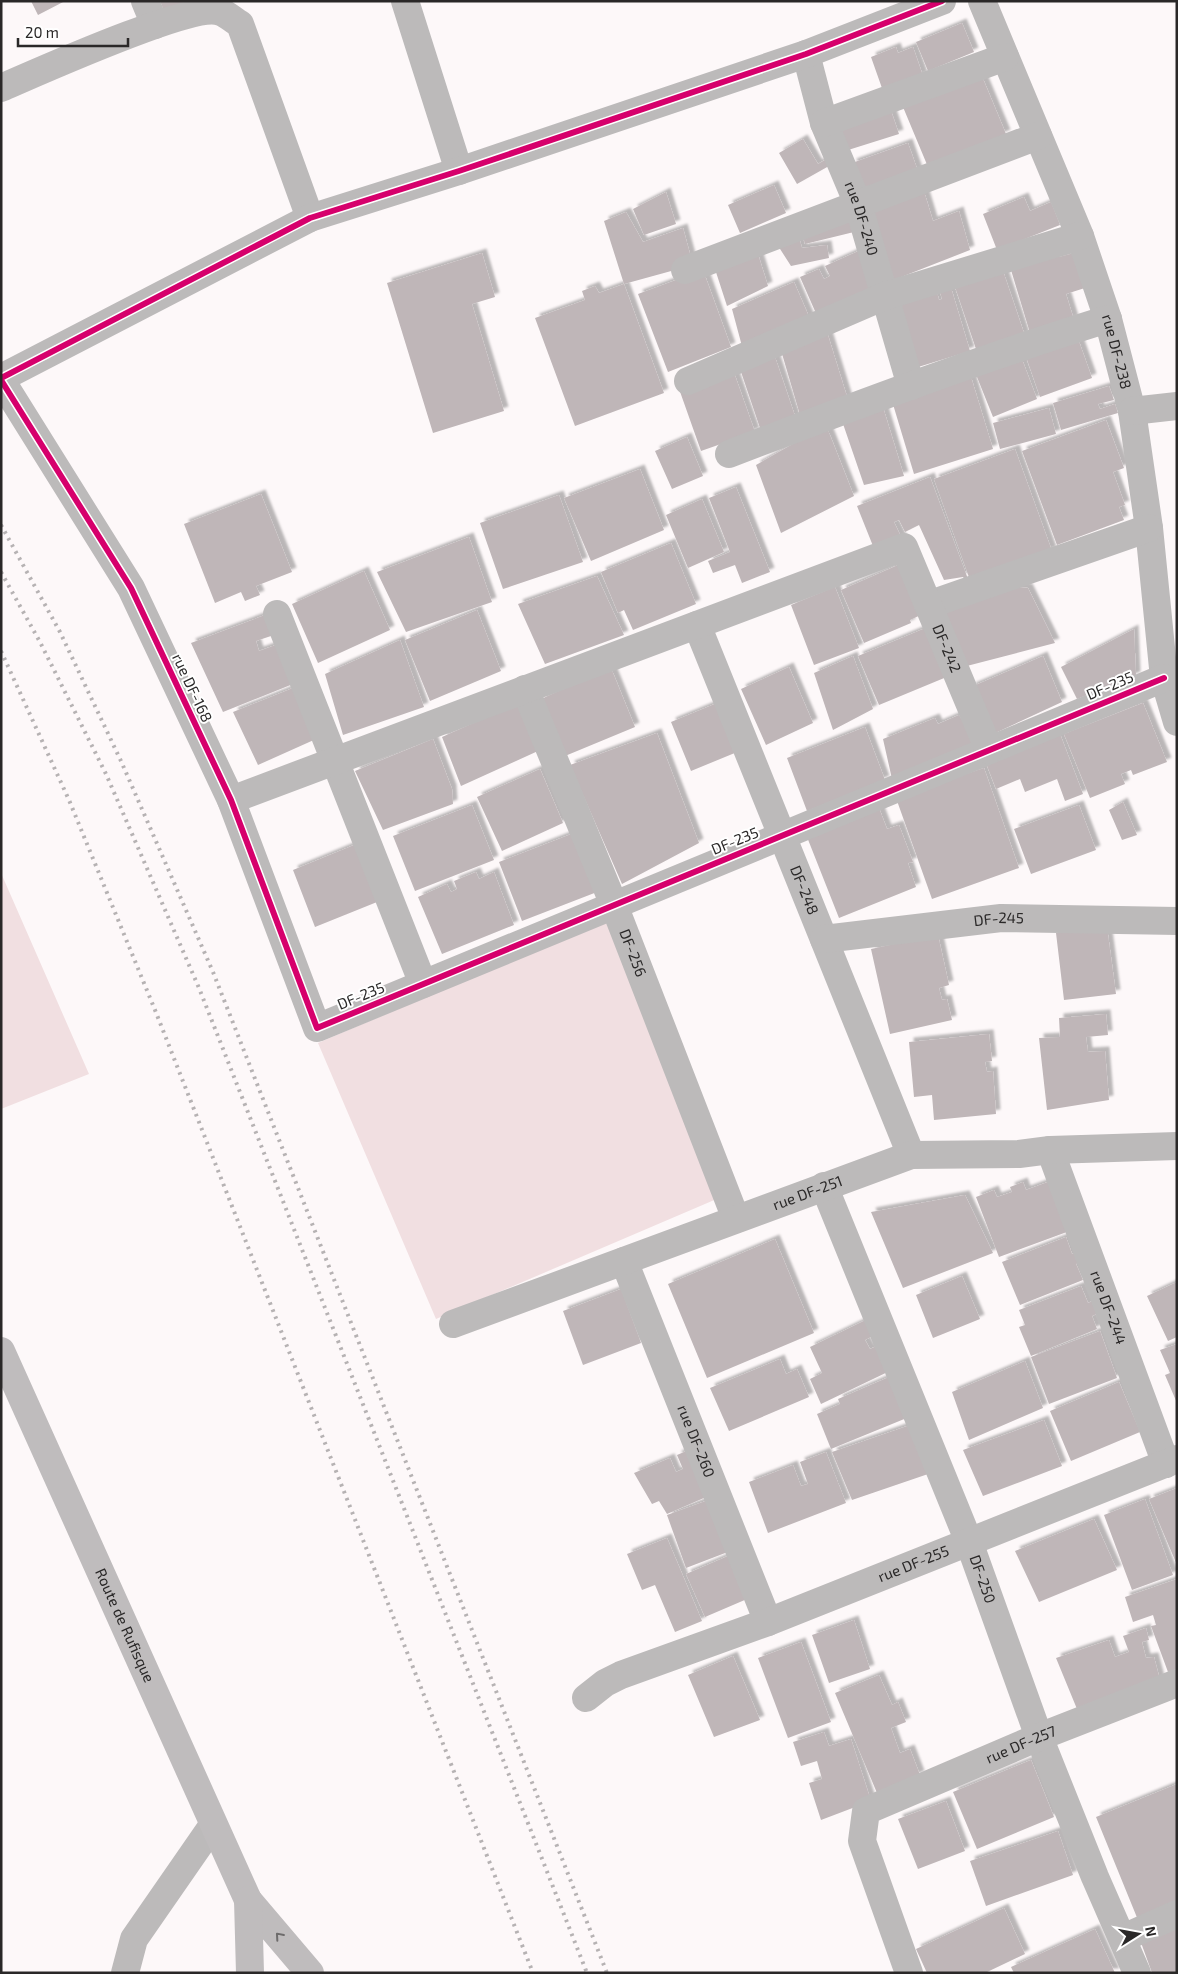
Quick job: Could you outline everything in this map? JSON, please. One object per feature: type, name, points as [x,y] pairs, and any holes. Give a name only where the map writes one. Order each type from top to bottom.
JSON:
[{"type":"main road","name":"Route de Rufisque","points":[[1,1351],[248,1900],[310,1973]]},
{"type":"main road","name":"Route de Rufisque","points":[[248,1900],[250,1973]]},
{"type":"street","points":[[405,1],[459,171]]},
{"type":"street","points":[[1,379],[310,218],[459,171],[806,54],[942,1]]},
{"type":"street","name":"rue DF-238","points":[[982,1],[1080,236],[1108,320],[1132,411],[1149,528],[1164,678],[1177,722]]},
{"type":"street","points":[[1,88],[150,13],[220,11],[240,24],[310,218]]},
{"type":"street","name":"rue DF-240","points":[[806,54],[824,123],[858,204],[911,386]]},
{"type":"street","points":[[824,123],[1005,57]]},
{"type":"street","points":[[685,270],[1038,136]]},
{"type":"street","points":[[688,381],[885,296],[1080,236]]},
{"type":"street","points":[[728,454],[816,419],[1014,348],[1108,320]]},
{"type":"street","name":"rue DF-168","points":[[1,379],[131,588],[231,800],[317,1028]]},
{"type":"street","points":[[1132,411],[1177,406]]},
{"type":"street","points":[[928,605],[1149,528]]},
{"type":"street","name":"DF-242","points":[[697,625],[904,547],[989,750]]},
{"type":"street","points":[[277,614],[423,984]]},
{"type":"street","points":[[231,800],[697,625]]},
{"type":"street","name":"DF-248","points":[[697,625],[911,1155]]},
{"type":"street","name":"DF-235","points":[[317,1028],[1164,678]]},
{"type":"street","name":"DF-256","points":[[525,690],[614,905],[736,1219]]},
{"type":"street","name":"DF-245","points":[[824,939],[1001,918],[1177,921]]},
{"type":"street","name":"rue DF-251","points":[[453,1324],[911,1155],[1019,1154],[1050,1150],[1177,1146]]},
{"type":"street","name":"rue DF-244","points":[[1050,1150],[1171,1461]]},
{"type":"street","name":"DF-250","points":[[824,1186],[969,1542],[1039,1737],[1094,1877],[1123,1938],[1137,1973]]},
{"type":"street","name":"rue DF-260","points":[[624,1261],[768,1622]]},
{"type":"street","name":"rue DF-255","points":[[586,1698],[605,1683],[621,1675],[768,1622],[1171,1461]]},
{"type":"street","name":"rue DF-257","points":[[909,1973],[862,1841],[866,1811],[1039,1737],[1177,1683]]},
{"type":"street","points":[[125,1973],[134,1939],[213,1825]]},
{"type":"street","points":[[1123,1938],[1177,1914]]},
{"type":"shaded area","points":[[1,873],[89,1074],[1,1109]]},
{"type":"shaded area","points":[[608,919],[726,1195],[436,1319],[318,1043]]},
{"type":"building","points":[[31,1],[65,1],[38,15]]},
{"type":"building","points":[[160,1],[187,1],[164,11]]},
{"type":"building","points":[[962,23],[974,52],[928,71],[916,42]]},
{"type":"building","points":[[896,47],[898,53],[913,47],[923,76],[883,91],[871,57]]},
{"type":"building","points":[[981,74],[1006,134],[928,167],[903,107]]},
{"type":"building","points":[[889,105],[899,134],[845,151],[836,123]]},
{"type":"building","points":[[803,139],[818,164],[832,156],[836,162],[797,184],[779,153]]},
{"type":"building","points":[[908,143],[920,177],[864,196],[852,163]]},
{"type":"building","points":[[774,185],[786,213],[740,233],[728,205]]},
{"type":"building","points":[[923,188],[933,221],[959,211],[970,250],[891,281],[872,208]]},
{"type":"building","points":[[666,192],[676,224],[644,235],[633,209]]},
{"type":"building","points":[[1024,197],[1030,211],[1051,202],[1060,225],[997,250],[983,214]]},
{"type":"building","points":[[626,212],[643,242],[683,228],[693,265],[624,284],[604,221]]},
{"type":"building","points":[[849,213],[854,232],[805,244],[800,226]]},
{"type":"building","points":[[797,230],[802,248],[827,245],[829,258],[791,266],[773,238]]},
{"type":"building","points":[[863,249],[876,291],[818,318],[800,277],[819,269],[824,279],[830,276],[825,266]]},
{"type":"building","points":[[757,251],[768,286],[727,306],[714,266]]},
{"type":"building","points":[[1078,252],[1088,287],[1066,294],[1074,320],[1030,333],[1011,270],[1058,255],[1059,257]]},
{"type":"building","points":[[482,253],[495,297],[472,304],[504,411],[433,433],[387,283]]},
{"type":"building","points":[[1002,268],[1025,336],[977,352],[954,284]]},
{"type":"building","points":[[703,270],[731,347],[668,372],[638,294]]},
{"type":"building","points":[[949,281],[970,351],[915,368],[894,301],[936,288],[939,300],[942,299],[938,285]]},
{"type":"building","points":[[794,282],[810,319],[743,350],[732,309]]},
{"type":"building","points":[[624,284],[664,393],[575,426],[535,318],[585,300],[582,291],[595,286],[599,293]]},
{"type":"building","points":[[827,332],[848,400],[800,415],[780,347]]},
{"type":"building","points":[[1076,333],[1092,378],[1040,397],[1024,351]]},
{"type":"building","points":[[773,351],[796,419],[761,431],[739,366]]},
{"type":"building","points":[[1020,354],[1037,399],[993,417],[975,372]]},
{"type":"building","points":[[732,367],[755,432],[701,451],[678,386]]},
{"type":"building","points":[[971,377],[993,449],[914,474],[892,401]]},
{"type":"building","points":[[1109,386],[1114,400],[1098,404],[1100,409],[1115,404],[1118,413],[1061,430],[1053,403]]},
{"type":"building","points":[[882,404],[904,476],[864,485],[841,418]]},
{"type":"building","points":[[1049,408],[1056,434],[1000,449],[993,423]]},
{"type":"building","points":[[1106,420],[1124,468],[1113,472],[1125,505],[1119,507],[1124,520],[1057,545],[1022,451]]},
{"type":"building","points":[[826,425],[854,496],[781,533],[756,465]]},
{"type":"building","points":[[687,437],[703,476],[672,489],[655,451]]},
{"type":"building","points":[[1015,449],[1052,551],[970,580],[934,479]]},
{"type":"building","points":[[640,469],[664,530],[591,561],[564,498]]},
{"type":"building","points":[[930,477],[968,579],[965,580],[963,577],[944,580],[919,525],[905,532],[899,520],[894,522],[902,539],[875,551],[857,506]]},
{"type":"building","points":[[736,487],[770,572],[742,583],[735,565],[713,573],[708,561],[730,552],[709,498]]},
{"type":"building","points":[[261,494],[292,572],[256,586],[260,595],[245,601],[241,592],[215,603],[184,524]]},
{"type":"building","points":[[559,495],[583,562],[503,589],[480,523]]},
{"type":"building","points":[[702,499],[724,552],[688,568],[666,515]]},
{"type":"building","points":[[469,537],[492,602],[406,632],[377,572]]},
{"type":"building","points":[[671,543],[696,604],[633,630],[624,610],[618,613],[601,572]]},
{"type":"building","points":[[905,562],[927,612],[910,620],[911,623],[864,643],[841,590]]},
{"type":"building","points":[[364,571],[390,630],[318,663],[292,604]]},
{"type":"building","points":[[597,576],[624,635],[545,664],[518,604]]},
{"type":"building","points":[[835,587],[859,648],[814,665],[791,605]]},
{"type":"building","points":[[1016,587],[1028,588],[1055,643],[959,668],[939,614]]},
{"type":"building","points":[[477,610],[501,671],[430,701],[405,640]]},
{"type":"building","points":[[273,612],[280,633],[256,641],[259,651],[284,642],[298,682],[223,712],[191,643]]},
{"type":"building","points":[[928,627],[949,676],[879,705],[858,656]]},
{"type":"building","points":[[1134,629],[1136,676],[1077,699],[1061,667]]},
{"type":"building","points":[[400,640],[424,707],[343,735],[325,674]]},
{"type":"building","points":[[853,656],[873,709],[833,730],[814,673]]},
{"type":"building","points":[[1043,656],[1062,702],[991,735],[971,687]]},
{"type":"building","points":[[789,667],[813,723],[766,745],[741,689]]},
{"type":"building","points":[[611,668],[635,727],[565,756],[541,699]]},
{"type":"building","points":[[293,688],[316,739],[258,765],[233,712]]},
{"type":"building","points":[[722,701],[742,750],[691,771],[671,722]]},
{"type":"building","points":[[519,703],[538,751],[461,786],[442,737]]},
{"type":"building","points":[[1143,703],[1167,762],[1133,775],[1131,770],[1121,774],[1125,784],[1090,798],[1064,734]]},
{"type":"building","points":[[959,715],[975,742],[892,779],[883,739],[935,718],[938,724]]},
{"type":"building","points":[[865,727],[885,780],[807,811],[787,758]]},
{"type":"building","points":[[657,733],[699,843],[622,884],[570,765]]},
{"type":"building","points":[[1060,734],[1083,794],[1065,801],[1057,779],[1025,792],[1020,779],[996,789],[986,763]]},
{"type":"building","points":[[433,739],[452,789],[453,804],[383,830],[355,771]]},
{"type":"building","points":[[984,768],[1019,868],[932,899],[896,798]]},
{"type":"building","points":[[540,769],[563,823],[502,851],[477,797]]},
{"type":"building","points":[[1123,802],[1137,835],[1122,840],[1109,810]]},
{"type":"building","points":[[472,805],[494,860],[415,891],[393,836]]},
{"type":"building","points":[[1079,805],[1096,850],[1031,874],[1014,829]]},
{"type":"building","points":[[879,808],[887,829],[899,825],[913,862],[908,863],[916,887],[839,918],[807,837]]},
{"type":"building","points":[[574,833],[597,892],[522,921],[499,862]]},
{"type":"building","points":[[359,843],[382,900],[315,927],[293,870]]},
{"type":"building","points":[[476,872],[479,879],[494,872],[514,925],[442,954],[418,897],[447,884],[451,892],[457,889],[454,881]]},
{"type":"building","points":[[1107,927],[1116,994],[1064,1000],[1056,933]]},
{"type":"building","points":[[938,935],[949,985],[939,988],[942,1000],[947,999],[952,1020],[890,1034],[871,949]]},
{"type":"building","points":[[1106,1014],[1108,1035],[1086,1037],[1088,1052],[1105,1051],[1109,1100],[1047,1110],[1039,1038],[1060,1037],[1059,1018]]},
{"type":"building","points":[[989,1034],[992,1061],[985,1062],[987,1072],[993,1071],[996,1114],[934,1120],[932,1095],[914,1097],[909,1042]]},
{"type":"building","points":[[1056,1179],[1075,1229],[999,1257],[976,1197],[994,1190],[997,1197],[1012,1192],[1010,1187],[1023,1182],[1026,1190]]},
{"type":"building","points":[[965,1195],[993,1253],[903,1288],[871,1212]]},
{"type":"building","points":[[1066,1237],[1072,1254],[1082,1249],[1087,1260],[1076,1264],[1083,1280],[1020,1305],[1002,1262]]},
{"type":"building","points":[[775,1239],[814,1333],[707,1378],[668,1284]]},
{"type":"building","points":[[962,1276],[980,1319],[933,1338],[916,1295]]},
{"type":"building","points":[[1177,1282],[1177,1337],[1168,1341],[1147,1296]]},
{"type":"building","points":[[1081,1286],[1088,1303],[1098,1299],[1103,1311],[1092,1316],[1097,1329],[1031,1356],[1019,1327],[1025,1325],[1019,1310]]},
{"type":"building","points":[[621,1289],[641,1343],[583,1365],[563,1311]]},
{"type":"building","points":[[872,1317],[879,1333],[865,1340],[870,1349],[884,1343],[896,1368],[821,1404],[810,1379],[822,1373],[810,1347]]},
{"type":"building","points":[[1100,1331],[1117,1378],[1049,1404],[1031,1357]]},
{"type":"building","points":[[1177,1344],[1177,1403],[1165,1375],[1170,1373],[1160,1350]]},
{"type":"building","points":[[780,1359],[786,1374],[797,1369],[809,1397],[729,1431],[710,1388]]},
{"type":"building","points":[[1025,1361],[1043,1408],[969,1440],[952,1392]]},
{"type":"building","points":[[896,1374],[914,1415],[831,1449],[817,1414],[840,1404],[838,1399]]},
{"type":"building","points":[[1119,1382],[1140,1432],[1071,1461],[1050,1411]]},
{"type":"building","points":[[1044,1420],[1062,1466],[983,1496],[963,1450]]},
{"type":"building","points":[[916,1423],[934,1472],[852,1500],[832,1452]]},
{"type":"building","points":[[696,1447],[713,1494],[667,1514],[659,1501],[652,1504],[634,1473],[670,1458],[676,1472],[683,1469],[677,1455]]},
{"type":"building","points":[[826,1452],[846,1503],[768,1533],[749,1482],[793,1465],[801,1486],[808,1484],[800,1462]]},
{"type":"building","points":[[1177,1488],[1177,1565],[1149,1499]]},
{"type":"building","points":[[714,1498],[733,1550],[686,1568],[667,1515]]},
{"type":"building","points":[[1145,1499],[1173,1575],[1132,1590],[1104,1515]]},
{"type":"building","points":[[1094,1519],[1117,1570],[1039,1602],[1015,1551]]},
{"type":"building","points":[[667,1538],[702,1621],[675,1632],[655,1585],[642,1590],[627,1554]]},
{"type":"building","points":[[728,1556],[747,1599],[705,1617],[686,1574]]},
{"type":"building","points":[[1177,1579],[1177,1669],[1168,1672],[1151,1626],[1156,1625],[1153,1615],[1133,1622],[1125,1597]]},
{"type":"building","points":[[854,1620],[870,1669],[829,1683],[812,1635]]},
{"type":"building","points":[[1146,1628],[1149,1640],[1142,1642],[1146,1658],[1154,1657],[1160,1680],[1077,1709],[1056,1658],[1109,1640],[1115,1657],[1129,1652],[1123,1636]]},
{"type":"building","points":[[801,1642],[831,1722],[788,1738],[758,1658]]},
{"type":"building","points":[[733,1656],[760,1720],[714,1737],[688,1675]]},
{"type":"building","points":[[879,1675],[892,1705],[898,1702],[906,1722],[891,1728],[900,1753],[910,1749],[920,1775],[877,1793],[835,1693]]},
{"type":"building","points":[[824,1732],[829,1746],[851,1739],[871,1801],[821,1820],[809,1783],[822,1779],[817,1761],[801,1766],[793,1742]]},
{"type":"building","points":[[1031,1760],[1054,1817],[977,1849],[953,1792]]},
{"type":"building","points":[[1177,1784],[1177,1904],[1138,1920],[1096,1817]]},
{"type":"building","points":[[946,1801],[965,1851],[918,1869],[898,1819]]},
{"type":"building","points":[[1058,1831],[1073,1875],[986,1906],[970,1861]]},
{"type":"building","points":[[1004,1908],[1025,1954],[985,1973],[927,1973],[916,1949]]},
{"type":"building","points":[[1177,1924],[1177,1973],[1152,1973],[1139,1937]]},
{"type":"building","points":[[1095,1929],[1115,1973],[1014,1973],[1011,1967]]},
{"type":"railway","points":[[1,525],[60,632],[121,761],[213,972],[607,1973]]},
{"type":"railway","points":[[1,572],[40,642],[106,774],[199,988],[587,1973]]},
{"type":"railway","points":[[1,651],[69,800],[155,1010],[533,1973]]},
{"type":"cycle path","points":[[1,378],[310,218],[459,171],[806,54],[942,1]]},
{"type":"cycle path","points":[[1,380],[131,588],[231,800],[317,1028],[1164,678]]}]
